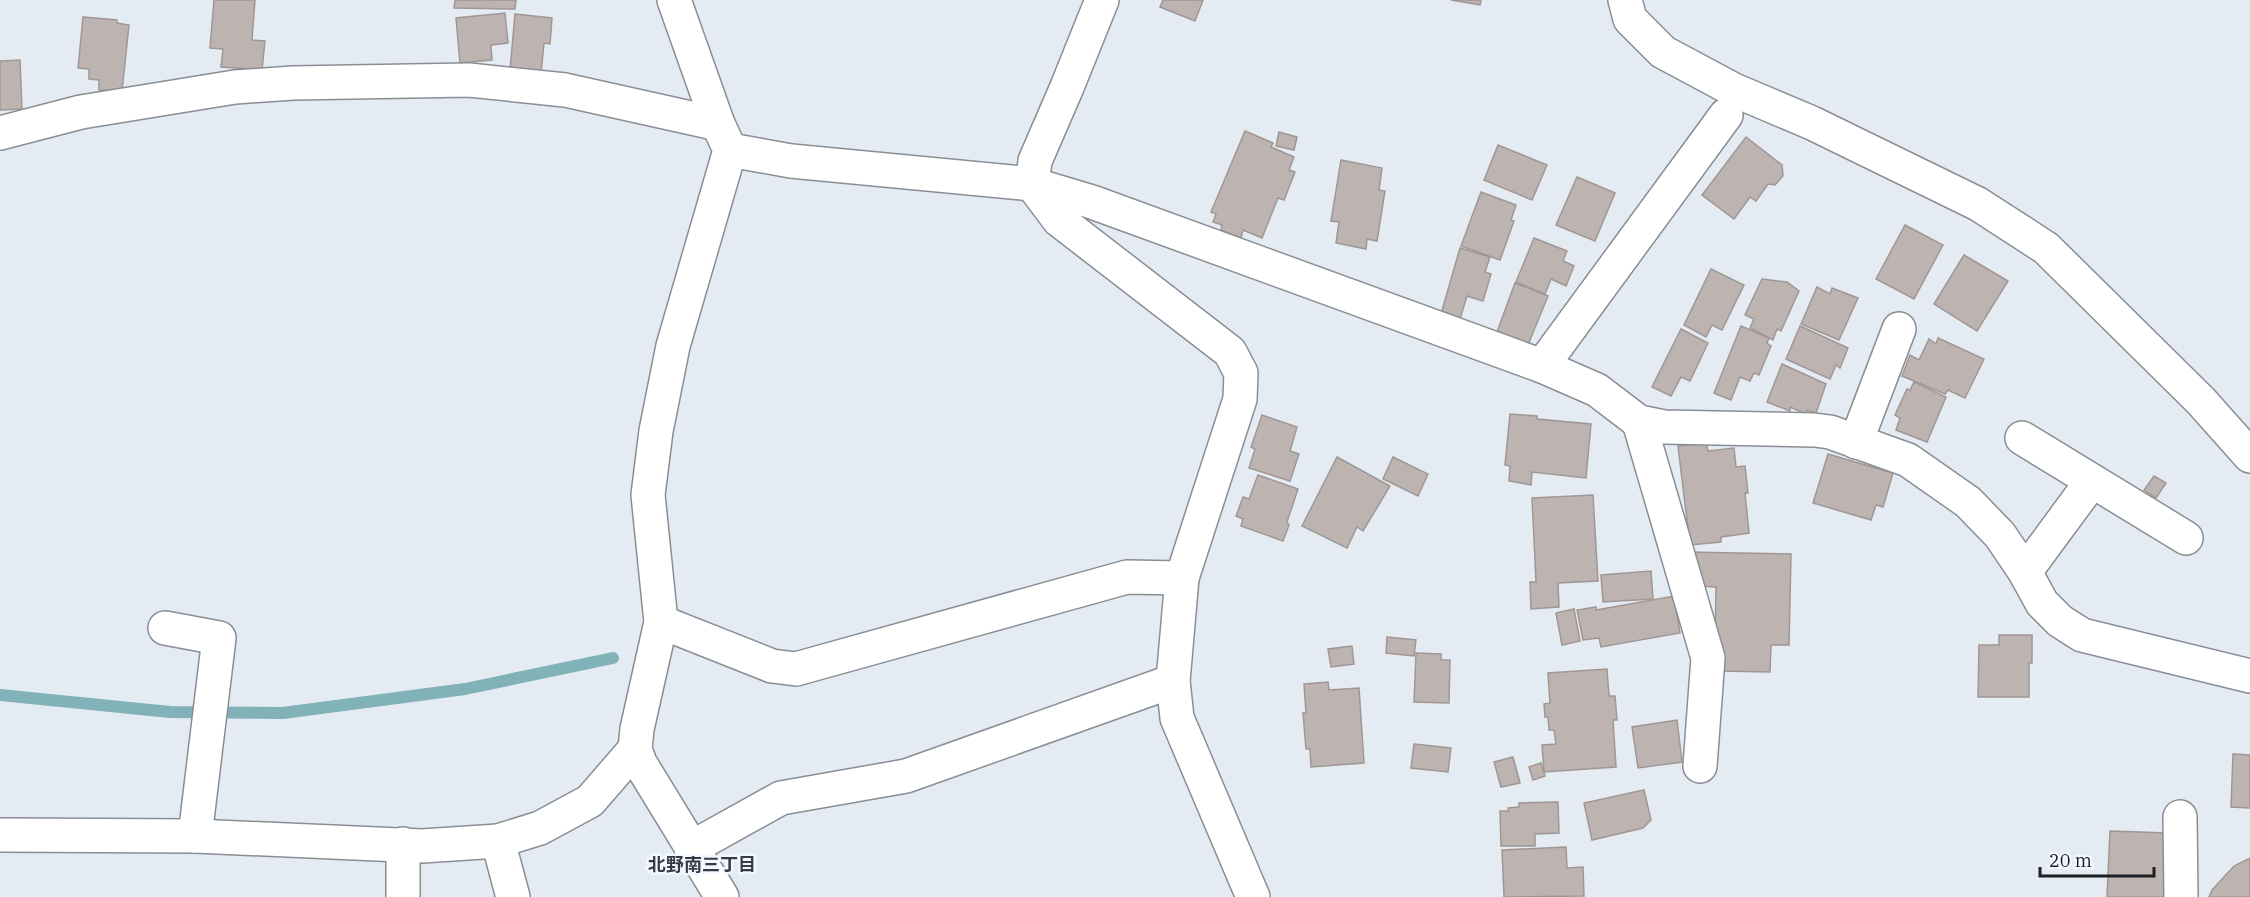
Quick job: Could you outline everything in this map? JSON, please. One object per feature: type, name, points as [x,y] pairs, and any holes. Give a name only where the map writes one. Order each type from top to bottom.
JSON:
[{"type":"street","points":[[674,0],[724,137],[673,346],[656,431],[648,495],[661,622],[637,729],[636,749],[639,763],[722,897]]},
{"type":"street","points":[[1102,0],[1035,161],[1032,184],[1059,220],[1230,352],[1241,373],[1240,399],[1182,578],[1173,681],[1177,718],[1253,897]]},
{"type":"street","points":[[1625,0],[1630,19],[1663,52],[1734,90],[1812,123],[1978,204],[2046,248],[2201,401],[2250,456]]},
{"type":"street","points":[[0,133],[81,112],[235,87],[293,83],[469,80],[565,90],[724,137],[791,161],[1032,184],[1092,202],[1542,366],[1597,390],[1639,422],[1664,427],[1830,432],[1908,459],[1968,502],[2000,535],[2025,572],[2042,603],[2060,621],[2082,635],[2250,676]]},
{"type":"street","points":[[1542,366],[1726,115]]},
{"type":"street","points":[[1856,442],[1899,329]]},
{"type":"street","points":[[1639,422],[1708,658],[1700,766]]},
{"type":"street","points":[[2022,438],[2187,538]]},
{"type":"street","points":[[2025,572],[2092,481]]},
{"type":"street","points":[[661,622],[772,666],[796,669],[1127,576],[1182,578]]},
{"type":"street","points":[[165,628],[219,638],[195,836]]},
{"type":"street","points":[[692,848],[781,798],[906,776],[1173,681]]},
{"type":"street","points":[[0,835],[195,836],[422,846],[498,841],[540,828],[590,801],[636,749]]},
{"type":"street","points":[[2180,817],[2181,897]]},
{"type":"street","points":[[498,841],[513,897]]},
{"type":"street","points":[[403,844],[403,897]]},
{"type":"building","points":[[214,0],[255,0],[252,40],[265,41],[262,70],[221,67],[223,49],[210,48]]},
{"type":"building","points":[[455,0],[516,0],[515,9],[454,8]]},
{"type":"building","points":[[1163,0],[1203,0],[1195,21],[1160,7]]},
{"type":"building","points":[[1451,0],[1481,0],[1480,5]]},
{"type":"building","points":[[505,13],[508,43],[491,45],[492,60],[460,63],[456,18]]},
{"type":"building","points":[[515,14],[552,18],[550,44],[544,43],[541,74],[510,70]]},
{"type":"building","points":[[83,17],[117,20],[117,23],[129,25],[122,91],[99,90],[99,80],[89,79],[89,69],[78,68]]},
{"type":"building","points":[[20,60],[22,109],[0,110],[0,61]]},
{"type":"building","points":[[1245,131],[1273,143],[1271,147],[1294,157],[1289,170],[1295,172],[1284,200],[1278,198],[1262,238],[1243,230],[1241,238],[1221,230],[1222,225],[1213,222],[1216,214],[1211,212]]},
{"type":"building","points":[[1279,132],[1297,137],[1294,150],[1276,146]]},
{"type":"building","points":[[1746,137],[1782,165],[1783,176],[1775,185],[1768,184],[1756,201],[1750,197],[1734,219],[1702,195]]},
{"type":"building","points":[[1498,145],[1547,165],[1532,200],[1484,180]]},
{"type":"building","points":[[1341,160],[1382,168],[1379,190],[1385,191],[1377,241],[1367,239],[1366,249],[1336,243],[1339,222],[1331,221]]},
{"type":"building","points":[[1577,177],[1615,193],[1595,241],[1556,225]]},
{"type":"building","points":[[1481,192],[1516,205],[1511,220],[1514,221],[1500,260],[1461,246]]},
{"type":"building","points":[[1905,225],[1943,245],[1914,299],[1876,279]]},
{"type":"building","points":[[1534,238],[1567,251],[1563,261],[1574,266],[1566,286],[1551,279],[1545,294],[1516,282]]},
{"type":"building","points":[[1460,248],[1490,257],[1485,272],[1491,274],[1483,301],[1467,296],[1460,319],[1441,314]]},
{"type":"building","points":[[1964,255],[2008,281],[1977,331],[1934,304]]},
{"type":"building","points":[[1711,269],[1744,285],[1722,330],[1712,325],[1706,337],[1684,325]]},
{"type":"building","points":[[1762,279],[1787,282],[1799,291],[1781,331],[1777,329],[1773,340],[1750,328],[1754,319],[1745,315]]},
{"type":"building","points":[[1515,283],[1548,296],[1526,350],[1497,332]]},
{"type":"building","points":[[1817,287],[1830,294],[1832,288],[1858,298],[1839,340],[1801,324]]},
{"type":"building","points":[[1741,326],[1769,338],[1767,343],[1771,346],[1759,375],[1754,373],[1750,381],[1740,377],[1731,400],[1714,393]]},
{"type":"building","points":[[1800,326],[1848,348],[1840,368],[1836,365],[1830,379],[1786,359]]},
{"type":"building","points":[[1681,329],[1708,343],[1690,381],[1681,377],[1671,396],[1652,387]]},
{"type":"building","points":[[1938,338],[1984,359],[1965,398],[1948,390],[1945,394],[1902,376],[1910,355],[1919,360],[1929,339],[1936,344]]},
{"type":"building","points":[[1782,364],[1826,384],[1816,413],[1807,410],[1806,414],[1790,407],[1790,411],[1767,402]]},
{"type":"building","points":[[1914,382],[1946,397],[1927,442],[1896,430],[1900,418],[1895,415],[1907,389],[1910,390]]},
{"type":"building","points":[[1510,414],[1591,424],[1586,478],[1532,472],[1531,485],[1509,481],[1510,466],[1505,465]]},
{"type":"building","points":[[1262,415],[1297,427],[1290,451],[1299,454],[1290,481],[1249,468],[1255,449],[1251,447]]},
{"type":"building","points":[[1706,443],[1708,451],[1734,448],[1736,467],[1745,466],[1749,533],[1721,537],[1721,542],[1690,545],[1678,446]]},
{"type":"building","points":[[1828,454],[1893,473],[1883,507],[1876,505],[1871,520],[1813,503]]},
{"type":"building","points":[[1337,457],[1390,486],[1363,531],[1357,527],[1347,548],[1302,526]]},
{"type":"building","points":[[1393,457],[1428,474],[1418,496],[1383,479]]},
{"type":"building","points":[[1258,475],[1298,489],[1283,541],[1241,526],[1243,519],[1236,516],[1243,497],[1249,499]]},
{"type":"building","points":[[2154,476],[2166,483],[2156,498],[2144,490]]},
{"type":"building","points":[[1593,495],[1598,581],[1558,583],[1559,607],[1531,609],[1530,582],[1536,582],[1532,498]]},
{"type":"building","points":[[1687,552],[1791,554],[1789,645],[1771,645],[1770,672],[1720,671],[1715,646],[1716,587],[1697,586]]},
{"type":"building","points":[[1651,571],[1653,599],[1603,602],[1601,575]]},
{"type":"building","points":[[1674,596],[1680,633],[1601,647],[1599,638],[1583,640],[1577,610],[1596,607],[1596,610]]},
{"type":"building","points":[[1574,609],[1580,641],[1562,645],[1556,613]]},
{"type":"building","points":[[1999,635],[2032,635],[2029,697],[1978,697],[1979,645],[1999,645]]},
{"type":"building","points":[[1387,637],[1416,640],[1414,656],[1386,653]]},
{"type":"building","points":[[1352,646],[1354,664],[1331,667],[1328,649]]},
{"type":"building","points":[[1416,653],[1441,654],[1441,660],[1450,660],[1449,703],[1414,702]]},
{"type":"building","points":[[1607,669],[1609,696],[1615,696],[1617,720],[1613,720],[1616,767],[1544,772],[1542,745],[1556,744],[1554,730],[1549,730],[1548,717],[1545,717],[1544,704],[1550,703],[1548,673]]},
{"type":"building","points":[[1328,682],[1329,690],[1359,688],[1364,763],[1311,767],[1310,749],[1306,749],[1303,713],[1306,713],[1304,684]]},
{"type":"building","points":[[1677,720],[1682,762],[1638,768],[1632,727]]},
{"type":"building","points":[[1414,744],[1451,748],[1448,772],[1411,768]]},
{"type":"building","points":[[2233,754],[2250,755],[2250,808],[2231,807]]},
{"type":"building","points":[[1513,757],[1520,783],[1501,787],[1494,762]]},
{"type":"building","points":[[1541,763],[1545,776],[1533,780],[1529,767]]},
{"type":"building","points":[[1644,790],[1651,820],[1643,828],[1592,840],[1584,803]]},
{"type":"building","points":[[1558,802],[1559,833],[1535,834],[1535,846],[1501,846],[1500,811],[1509,811],[1508,808],[1519,807],[1519,803]]},
{"type":"building","points":[[2110,831],[2168,833],[2164,897],[2107,897]]},
{"type":"building","points":[[1566,847],[1567,868],[1583,867],[1584,896],[1504,897],[1502,850]]},
{"type":"building","points":[[2250,858],[2250,897],[2209,897],[2212,890],[2234,866]]},
{"type":"waterway","points":[[0,695],[170,712],[283,713],[465,689],[613,658]]},
{"type":"district","name":"北野南三丁目","points":[[702,865]]}]
